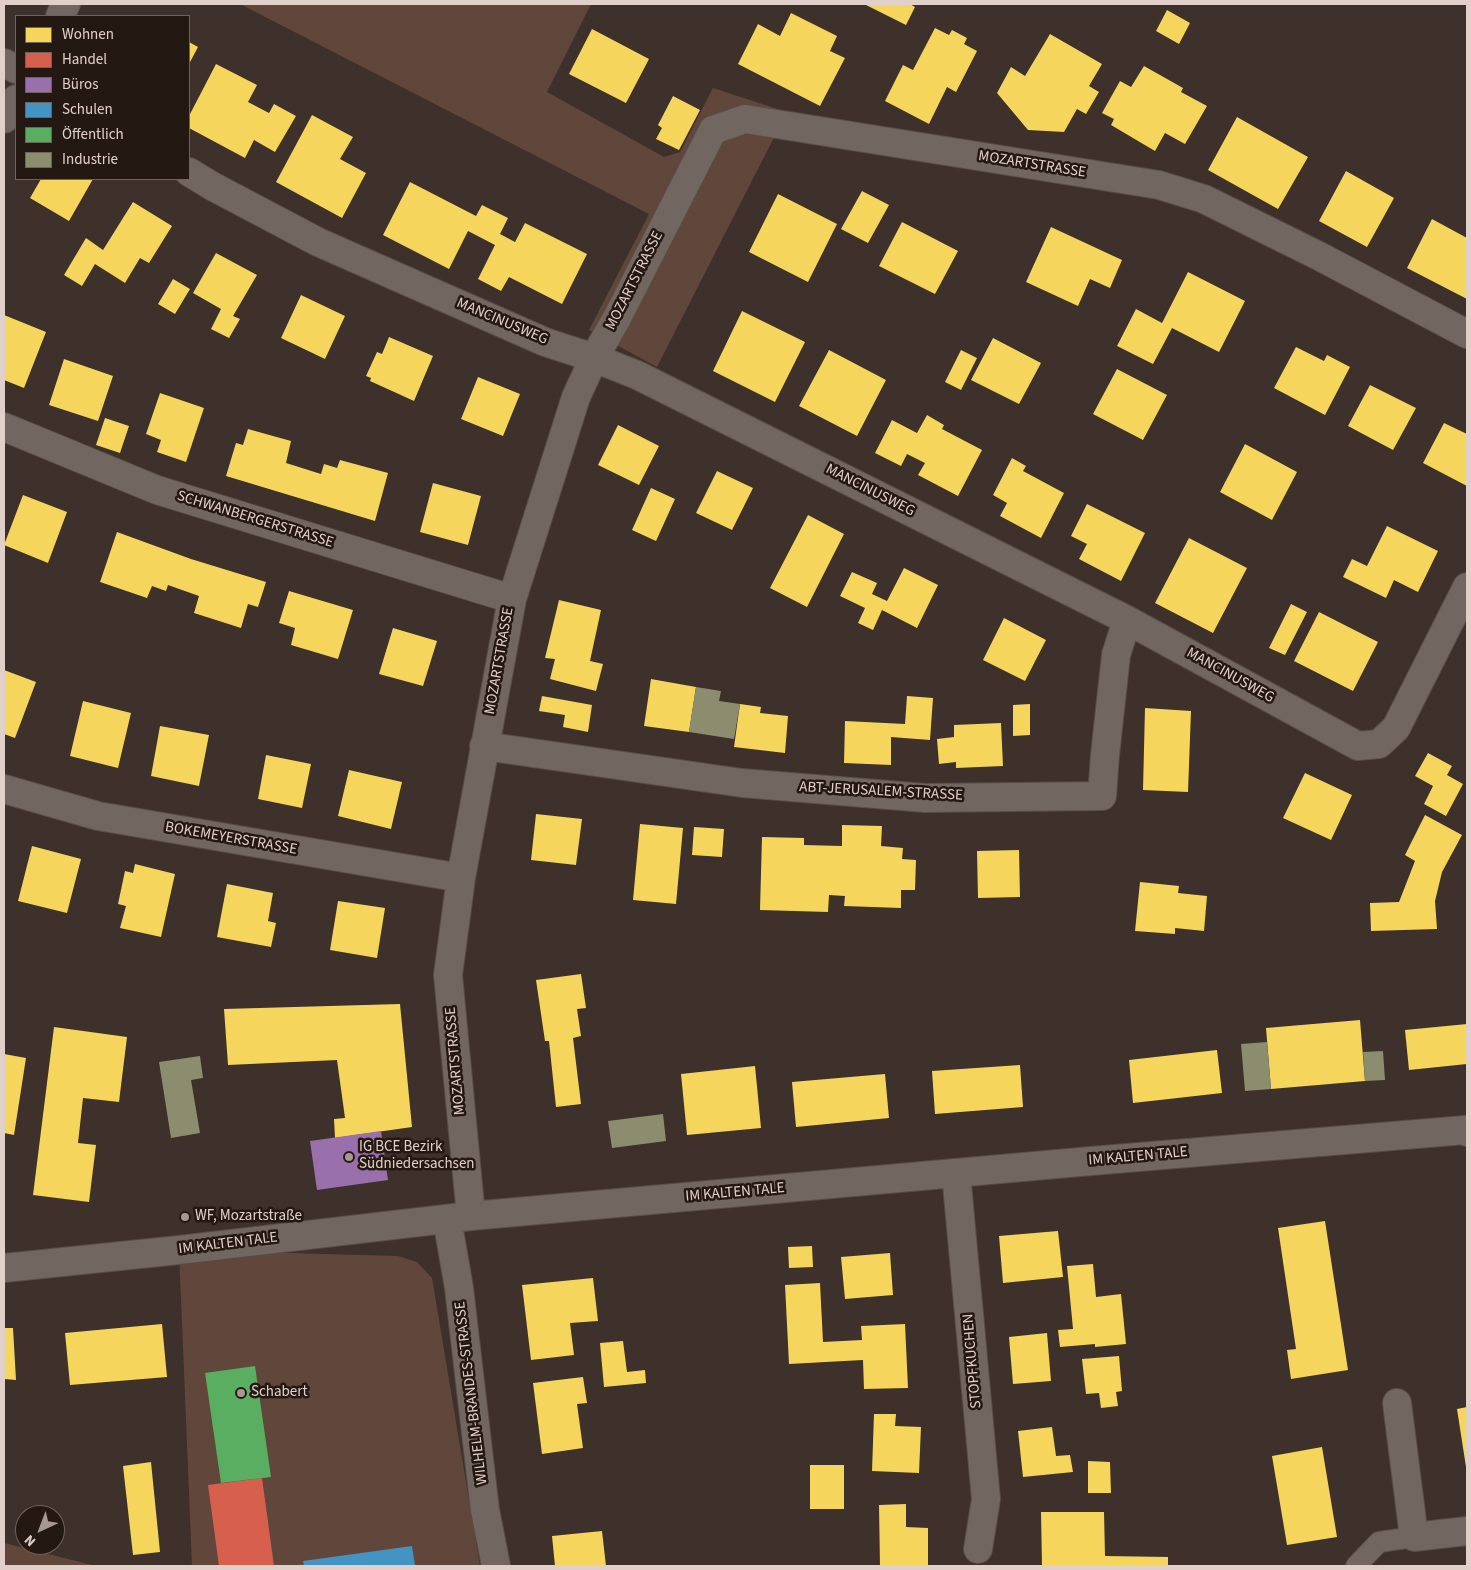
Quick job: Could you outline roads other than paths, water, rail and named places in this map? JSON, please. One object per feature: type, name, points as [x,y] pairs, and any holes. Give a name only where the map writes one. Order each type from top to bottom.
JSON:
[{"type":"street","points":[[4,119],[15,101]]},
{"type":"street","name":"MOZARTSTRASSE","points":[[459,1218],[448,975],[461,878],[512,599],[576,397],[594,358],[617,318],[713,130],[745,119],[1159,185],[1204,199],[1319,256],[1467,334]]},
{"type":"street","name":"MANCINUSWEG","points":[[190,173],[318,242],[545,342],[637,374],[1127,620],[1358,746],[1379,744],[1396,728],[1467,587]]},
{"type":"street","name":"SCHWANBERGERSTRASSE","points":[[4,427],[158,490],[512,599]]},
{"type":"street","name":"ABT-JERUSALEM-STRASSE","points":[[484,746],[742,783],[916,797],[1102,796],[1116,655],[1127,620]]},
{"type":"street","name":"BOKEMEYERSTRASSE","points":[[4,788],[98,816],[461,878]]},
{"type":"street","name":"IM KALTEN TALE","points":[[4,1268],[459,1218],[956,1173],[1465,1130],[1467,1132]]},
{"type":"street","name":"STOPFKUCHEN","points":[[956,1173],[986,1499],[978,1549]]},
{"type":"street","name":"WILHELM-BRANDES-STRASSE","points":[[459,1218],[459,1288],[485,1510],[496,1566]]},
{"type":"street","points":[[1397,1403],[1414,1537],[1467,1531]]},
{"type":"lane","points":[[1356,1566],[1379,1542],[1414,1537]]},
{"type":"place","name":"IG BCE Bezirk Südniedersachsen","points":[[349,1157]]},
{"type":"place","name":"WF, Mozartstraße","points":[[185,1217]]},
{"type":"place","name":"Schabert","points":[[241,1393]]}]
